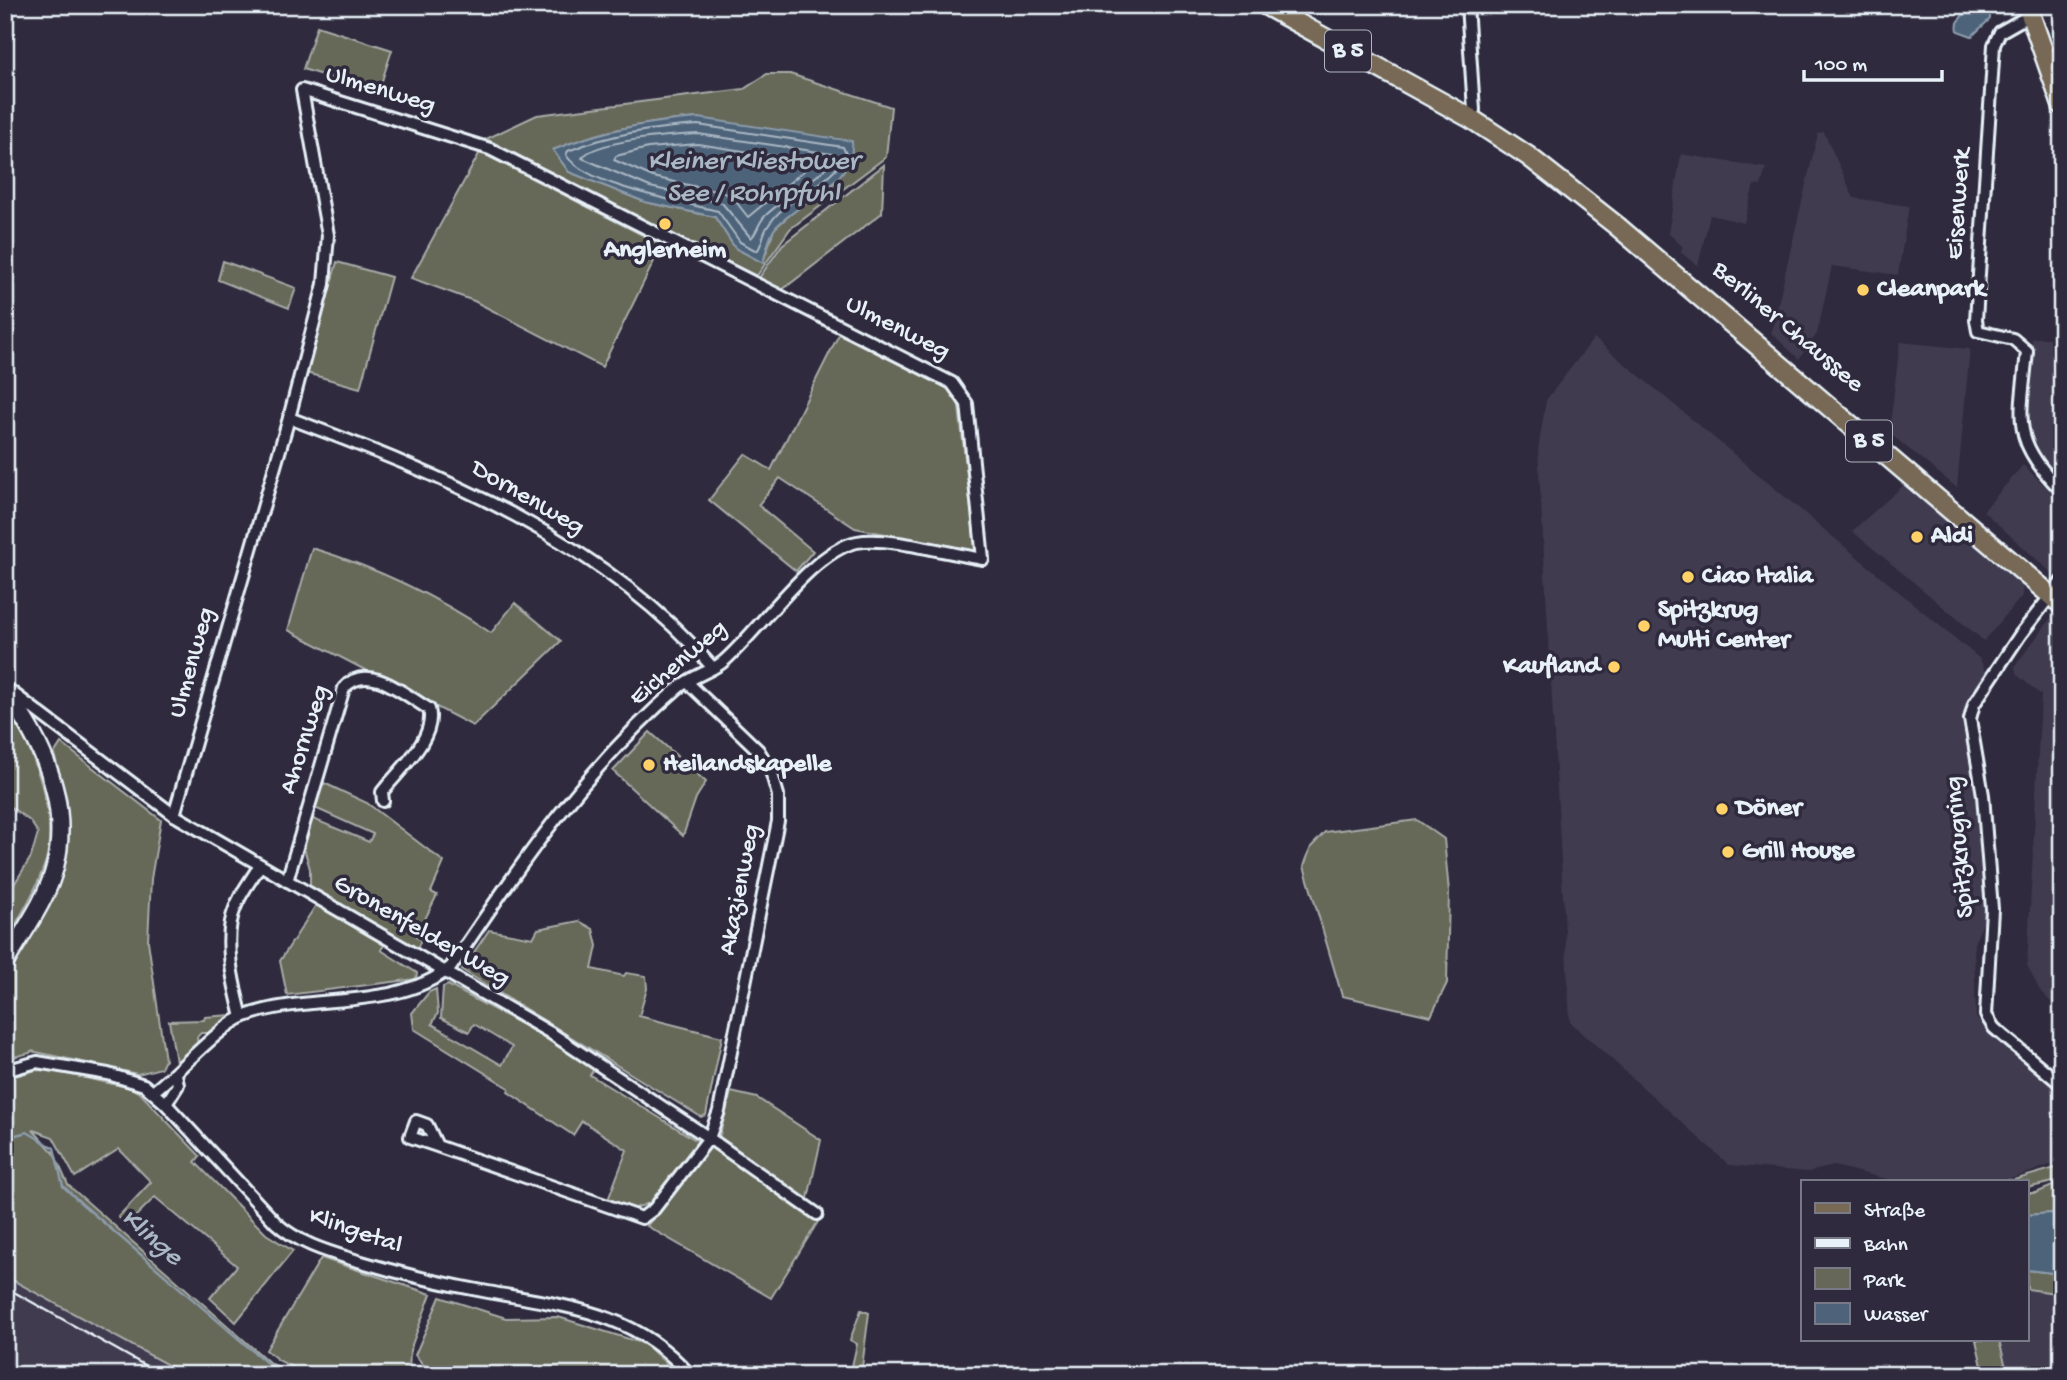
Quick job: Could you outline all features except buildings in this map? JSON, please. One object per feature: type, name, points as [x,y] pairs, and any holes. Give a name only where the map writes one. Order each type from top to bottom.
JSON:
[{"type":"main road","name":"Berliner Chaussee","points":[[1265,5],[1473,116],[1528,156],[1617,226],[2058,593]]},
{"type":"main road","points":[[2028,10],[2062,105]]},
{"type":"main road","points":[[5,689],[40,748],[56,794],[59,820],[55,868],[5,963]]},
{"type":"street","points":[[1467,5],[1473,116]]},
{"type":"street","name":"Eisenwerk","points":[[2028,10],[2000,32],[1994,46],[1976,320],[1978,331],[2013,339],[2027,351],[2022,437],[2034,462],[2062,491]]},
{"type":"street","name":"Ulmenweg","points":[[174,815],[289,418],[327,261],[328,235],[302,90],[491,149],[952,383],[967,404],[983,559]]},
{"type":"street","name":"Dornenweg","points":[[289,418],[427,471],[540,530],[613,577],[652,607],[713,668]]},
{"type":"street","name":"Eichenweg","points":[[443,973],[451,967],[533,845],[586,781],[687,682],[722,663],[807,574],[831,554],[856,542],[895,541],[983,559]]},
{"type":"street","name":"Spitzkrugring","points":[[2058,593],[1974,704],[1970,719],[1983,795],[1992,909],[1986,1015],[1994,1028],[2062,1085]]},
{"type":"street","name":"Ahornweg","points":[[287,881],[344,688],[358,677],[372,676],[429,709],[431,718],[429,732],[382,792],[383,801]]},
{"type":"street","name":"Akazienweg","points":[[687,682],[758,750],[771,771],[778,795],[778,821],[762,903],[719,1111],[709,1138]]},
{"type":"street","name":"Gronenfelder Weg","points":[[5,689],[174,815],[443,973],[550,1032],[817,1214]]},
{"type":"street","points":[[242,1017],[231,952],[231,923],[235,908],[260,865]]},
{"type":"street","points":[[154,1091],[242,1017],[293,1003],[409,989],[443,973]]},
{"type":"street","name":"Klingetal","points":[[5,1071],[37,1062],[108,1074],[154,1091],[268,1215],[297,1239],[342,1256],[440,1283],[559,1303],[599,1314],[657,1342],[690,1375]]},
{"type":"street","points":[[166,1104],[178,1085],[176,1074]]},
{"type":"street","points":[[437,1146],[642,1217],[654,1209],[709,1138]]},
{"type":"shaded area","points":[[1824,132],[1854,198],[1909,206],[1898,275],[1832,266],[1817,334],[1799,359],[1771,333],[1818,133]]},
{"type":"shaded area","points":[[1681,154],[1766,168],[1761,186],[1754,185],[1744,223],[1710,215],[1698,266],[1680,252],[1683,247],[1668,233]]},
{"type":"shaded area","points":[[1594,338],[1980,659],[1986,673],[1963,713],[1978,810],[1986,917],[1974,943],[1976,1018],[2062,1093],[2062,1161],[2007,1180],[1891,1180],[1834,1166],[1808,1172],[1729,1165],[1570,1022],[1538,450],[1546,400]]},
{"type":"shaded area","points":[[2032,338],[2062,338],[2062,483],[2039,457],[2027,423]]},
{"type":"shaded area","points":[[1900,342],[1970,349],[1957,488],[1889,433]]},
{"type":"shaded area","points":[[2023,465],[2062,502],[2062,566],[2054,575],[1983,511]]},
{"type":"shaded area","points":[[1906,483],[2023,583],[2022,596],[1984,641],[1852,531]]},
{"type":"shaded area","points":[[2053,615],[2062,618],[2062,1013],[2040,991],[2027,965],[2041,695],[2016,674],[2015,666]]},
{"type":"shaded area","points":[[5,1276],[57,1304],[186,1375],[5,1375]]},
{"type":"shaded area","points":[[2028,1290],[2062,1295],[2062,1375],[2008,1375],[2000,1342],[2028,1342]]},
{"type":"green space","points":[[317,26],[392,50],[378,93],[303,69]]},
{"type":"green space","points":[[767,74],[790,74],[891,107],[886,157],[790,229],[756,277],[486,139],[537,115],[744,89]],"holes":[[[699,118],[834,183],[804,202],[774,229],[763,262],[735,248],[715,217],[645,202],[569,172],[553,150],[624,128]]]},
{"type":"green space","points":[[480,152],[662,245],[602,367],[474,301],[411,278]]},
{"type":"green space","points":[[884,165],[882,213],[782,290],[759,278],[782,245]]},
{"type":"green space","points":[[223,261],[296,288],[289,308],[218,280]]},
{"type":"green space","points":[[337,262],[391,277],[360,388],[306,373]]},
{"type":"green space","points":[[839,334],[950,389],[958,399],[976,552],[855,528],[780,478],[758,505],[813,551],[796,571],[709,500],[745,454],[771,470]]},
{"type":"green space","points":[[312,548],[360,564],[405,584],[449,606],[491,633],[515,603],[561,641],[473,726],[288,630]]},
{"type":"green space","points":[[5,708],[25,740],[40,781],[46,802],[49,842],[38,882],[5,943],[5,899],[31,857],[38,833],[30,821],[5,803]]},
{"type":"green space","points":[[650,732],[706,782],[696,798],[683,836],[613,771]]},
{"type":"green space","points":[[61,743],[161,820],[151,879],[148,941],[165,1060],[161,1068],[138,1074],[31,1051],[5,1059],[5,976],[63,872],[68,849],[67,799],[54,754]]},
{"type":"green space","points":[[324,783],[367,803],[444,862],[431,892],[437,895],[416,937],[421,940],[416,951],[310,886],[310,869],[304,848],[311,818],[369,842],[373,834],[315,808]]},
{"type":"green space","points":[[1417,820],[1444,839],[1449,892],[1447,983],[1431,1016],[1342,996],[1304,866],[1311,847],[1325,832]]},
{"type":"green space","points":[[316,905],[384,945],[381,950],[417,973],[416,979],[287,995],[280,961]]},
{"type":"green space","points":[[579,921],[593,929],[597,946],[592,969],[624,976],[626,973],[646,976],[647,989],[639,1016],[722,1037],[706,1115],[701,1117],[462,970],[489,930],[533,938],[538,929]]},
{"type":"green space","points":[[448,985],[541,1035],[594,1069],[590,1075],[699,1142],[655,1201],[633,1209],[608,1200],[627,1150],[582,1121],[573,1135],[508,1092],[509,1088],[414,1029],[412,1013],[429,992],[436,989],[438,1013],[432,1024],[502,1065],[512,1047],[474,1024],[469,1032],[441,1018],[443,987]]},
{"type":"green space","points":[[231,1015],[232,1018],[213,1033],[201,1033],[197,1037],[198,1045],[176,1062],[169,1021],[204,1020],[205,1017]]},
{"type":"green space","points":[[36,1070],[54,1071],[131,1088],[141,1094],[200,1156],[195,1162],[266,1234],[293,1251],[236,1322],[210,1298],[237,1266],[155,1197],[127,1225],[118,1217],[151,1182],[119,1149],[75,1177],[53,1137],[33,1130],[54,1153],[68,1185],[270,1363],[294,1375],[186,1375],[5,1276],[5,1079]]},
{"type":"green space","points":[[731,1092],[757,1098],[821,1140],[807,1203],[719,1138]]},
{"type":"green space","points":[[709,1145],[819,1220],[771,1298],[647,1226]]},
{"type":"green space","points":[[2062,1166],[2062,1180],[2028,1188],[2028,1180],[2014,1180]]},
{"type":"green space","points":[[2062,1182],[2062,1217],[2052,1213],[2028,1215],[2028,1193],[2036,1193]]},
{"type":"green space","points":[[321,1258],[431,1294],[410,1350],[409,1375],[308,1375],[278,1360],[266,1350]]},
{"type":"green space","points":[[2028,1270],[2062,1274],[2062,1294],[2028,1289]]},
{"type":"green space","points":[[440,1297],[506,1318],[558,1317],[645,1344],[679,1375],[432,1375],[415,1355]]},
{"type":"green space","points":[[861,1310],[869,1313],[861,1375],[850,1375],[857,1344],[850,1340]]},
{"type":"green space","points":[[1976,1342],[2000,1342],[2008,1375],[1984,1375]]},
{"type":"water","points":[[1977,7],[1986,7],[1990,11],[1990,19],[1972,36],[1958,31],[1960,19]]},
{"type":"water","name":"Kleiner Kliestower See / Rohrpfuhl","points":[[699,118],[852,141],[851,156],[836,180],[776,227],[763,263],[735,248],[715,217],[645,202],[569,172],[553,150],[624,128]]},
{"type":"water","points":[[2052,1213],[2062,1217],[2062,1274],[2028,1270],[2028,1215]]},
{"type":"waterway","name":"Klinge","points":[[5,1138],[27,1132],[54,1148],[63,1186],[268,1364],[288,1375]]},
{"type":"railway","points":[[5,1287],[162,1375]]},
{"type":"place","name":"Anglerheim","points":[[665,224]]},
{"type":"place","name":"Cleanpark","points":[[1863,290]]},
{"type":"place","name":"Aldi","points":[[1917,537]]},
{"type":"place","name":"Ciao Italia","points":[[1688,577]]},
{"type":"place","name":"Spitzkrug Multi Center","points":[[1644,626]]},
{"type":"place","name":"Kaufland","points":[[1614,667]]},
{"type":"place","name":"Heilandskapelle","points":[[649,765]]},
{"type":"place","name":"Döner","points":[[1722,809]]},
{"type":"place","name":"Grill House","points":[[1728,852]]}]
